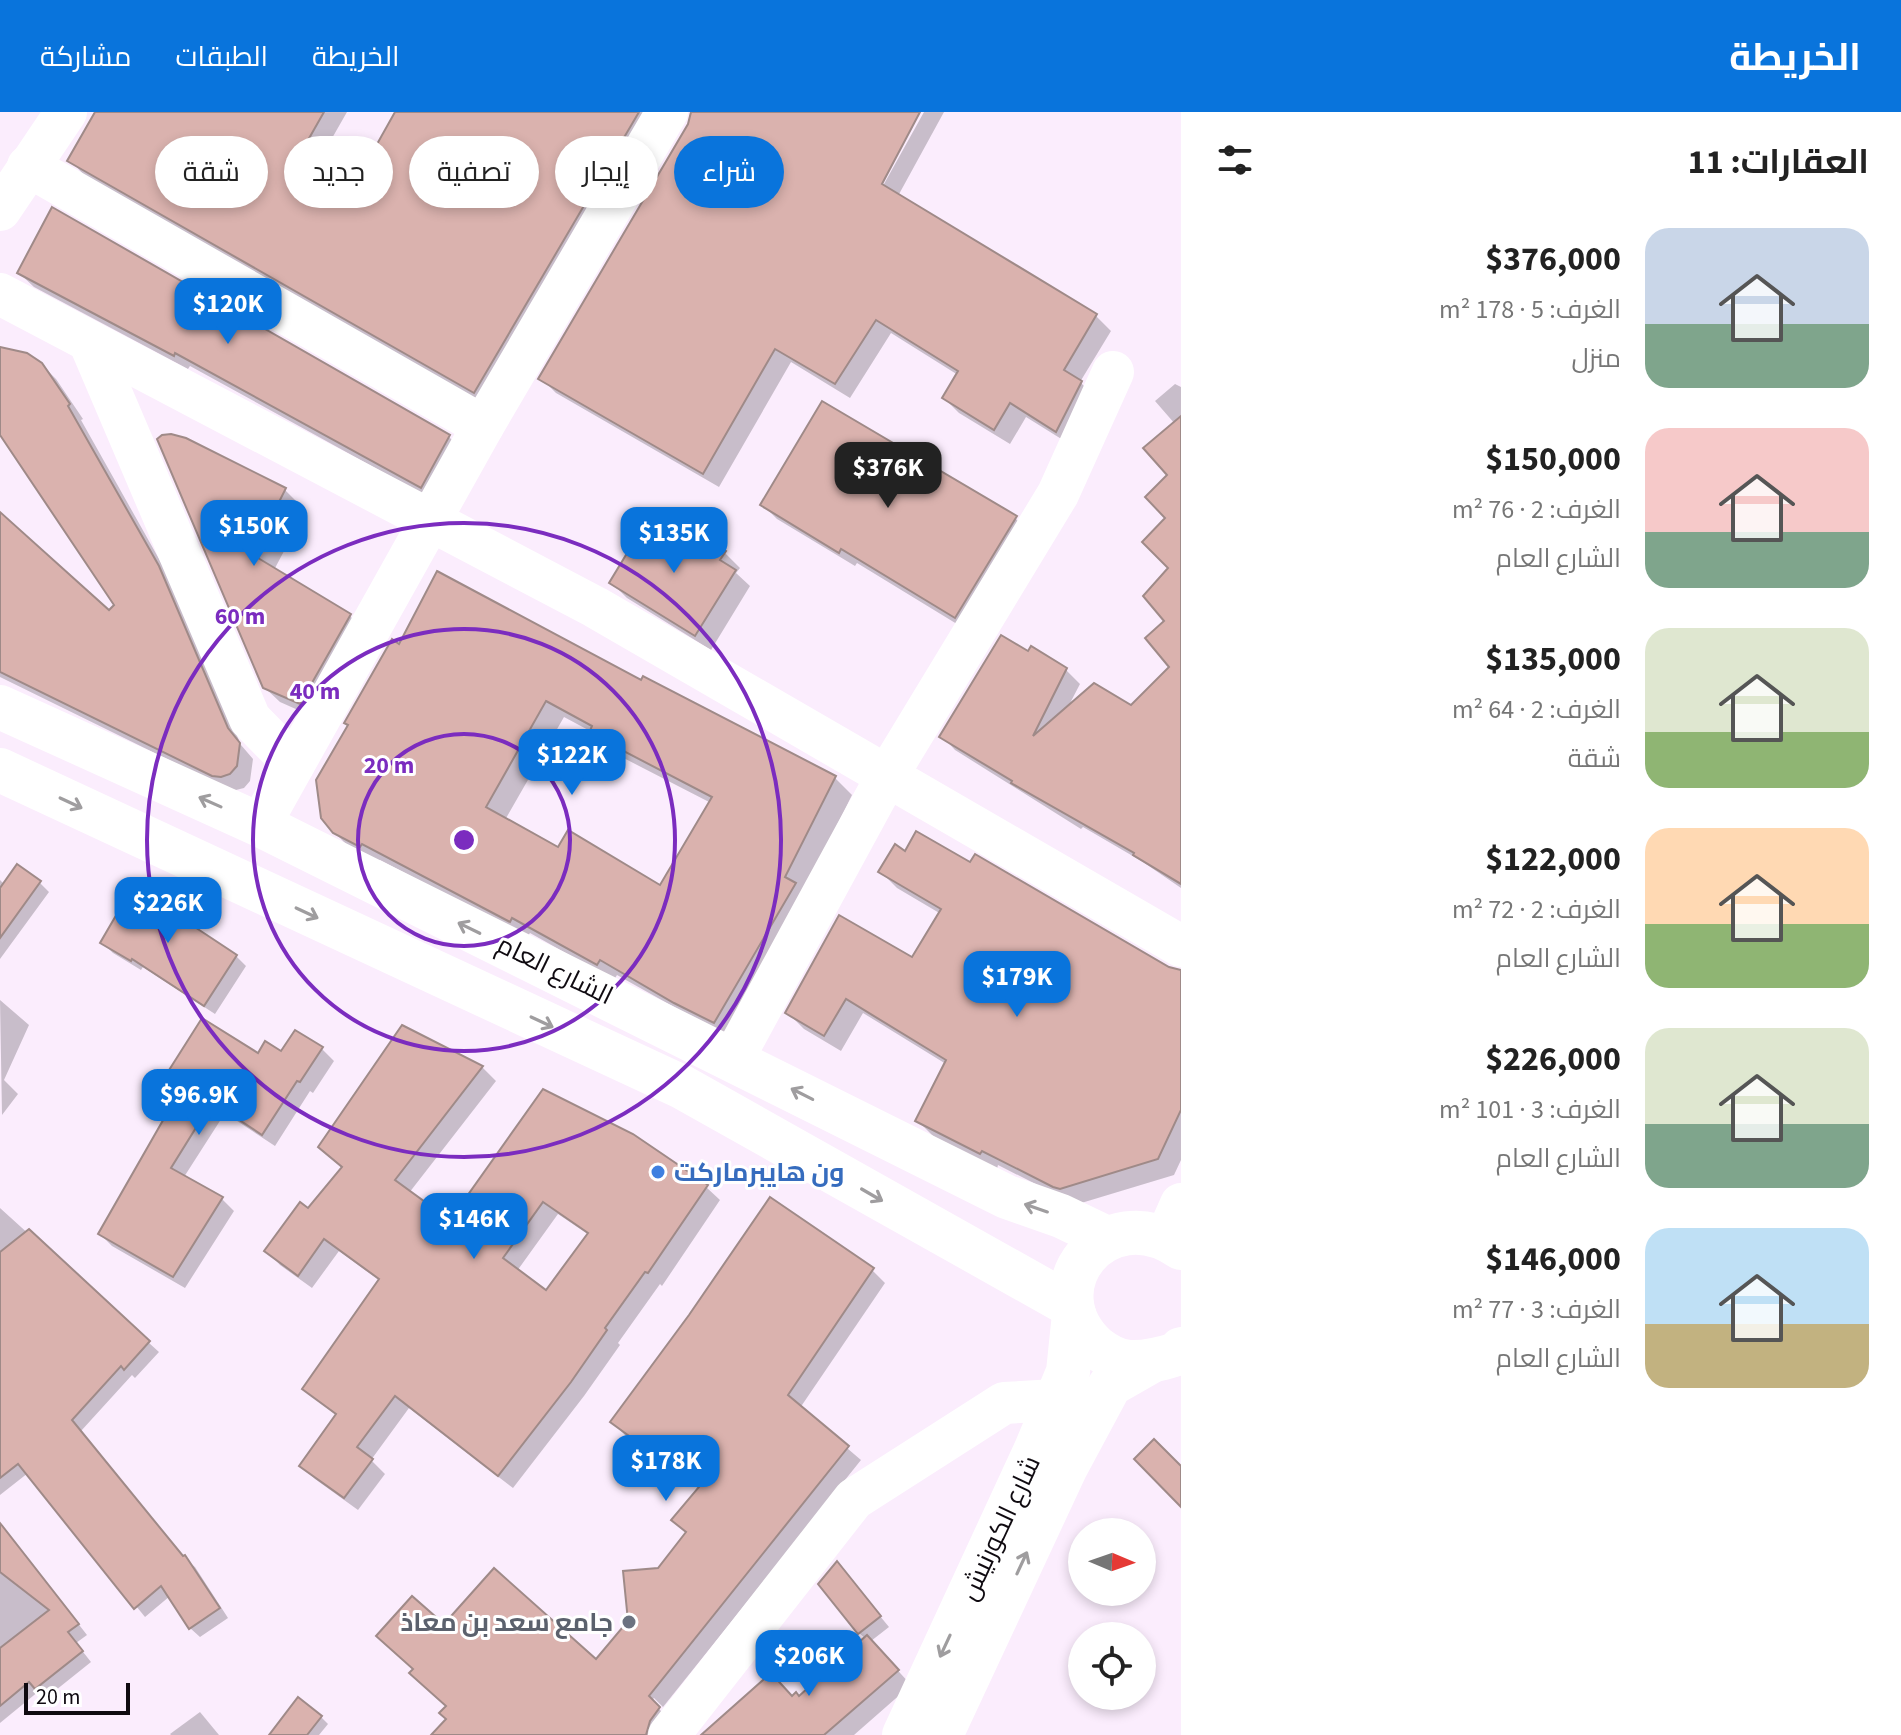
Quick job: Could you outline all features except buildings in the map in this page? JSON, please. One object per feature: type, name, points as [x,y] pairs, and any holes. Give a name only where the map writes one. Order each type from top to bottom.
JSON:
[{"type":"main road","name":"الشارع العام","points":[[0,707],[260,825],[1007,1197],[1061,1216],[1107,1238]]},
{"type":"main road","name":"الشارع العام","points":[[0,770],[682,1087],[1073,1310]]},
{"type":"main road","points":[[682,1087],[718,1051]]},
{"type":"main road","points":[[1107,1238],[1126,1232],[1176,1230]]},
{"type":"main road","name":"شارع الكورنيش","points":[[904,1735],[1068,1372],[1072,1285],[1079,1266],[1091,1250],[1107,1238]]},
{"type":"main road","points":[[1073,1310],[1085,1336],[1103,1353],[1127,1362],[1173,1355]]},
{"type":"main road","name":"شارع الكورنيش","points":[[941,1735],[1066,1467],[1110,1385],[1173,1355]]},
{"type":"street","points":[[0,210],[66,112]]},
{"type":"street","points":[[260,825],[483,426],[667,112]]},
{"type":"street","points":[[28,166],[483,426]]},
{"type":"street","points":[[0,294],[595,607],[1181,946]]},
{"type":"street","points":[[89,341],[250,719],[294,764]]},
{"type":"street","points":[[718,1051],[1058,494],[1113,372]]},
{"type":"street","points":[[669,1735],[854,1499],[1004,1403],[1056,1400]]},
{"type":"place","name":"ون هايبرماركت","points":[[658,1172]]},
{"type":"place","name":"جامع سعد بن معاذ","points":[[629,1622]]}]
